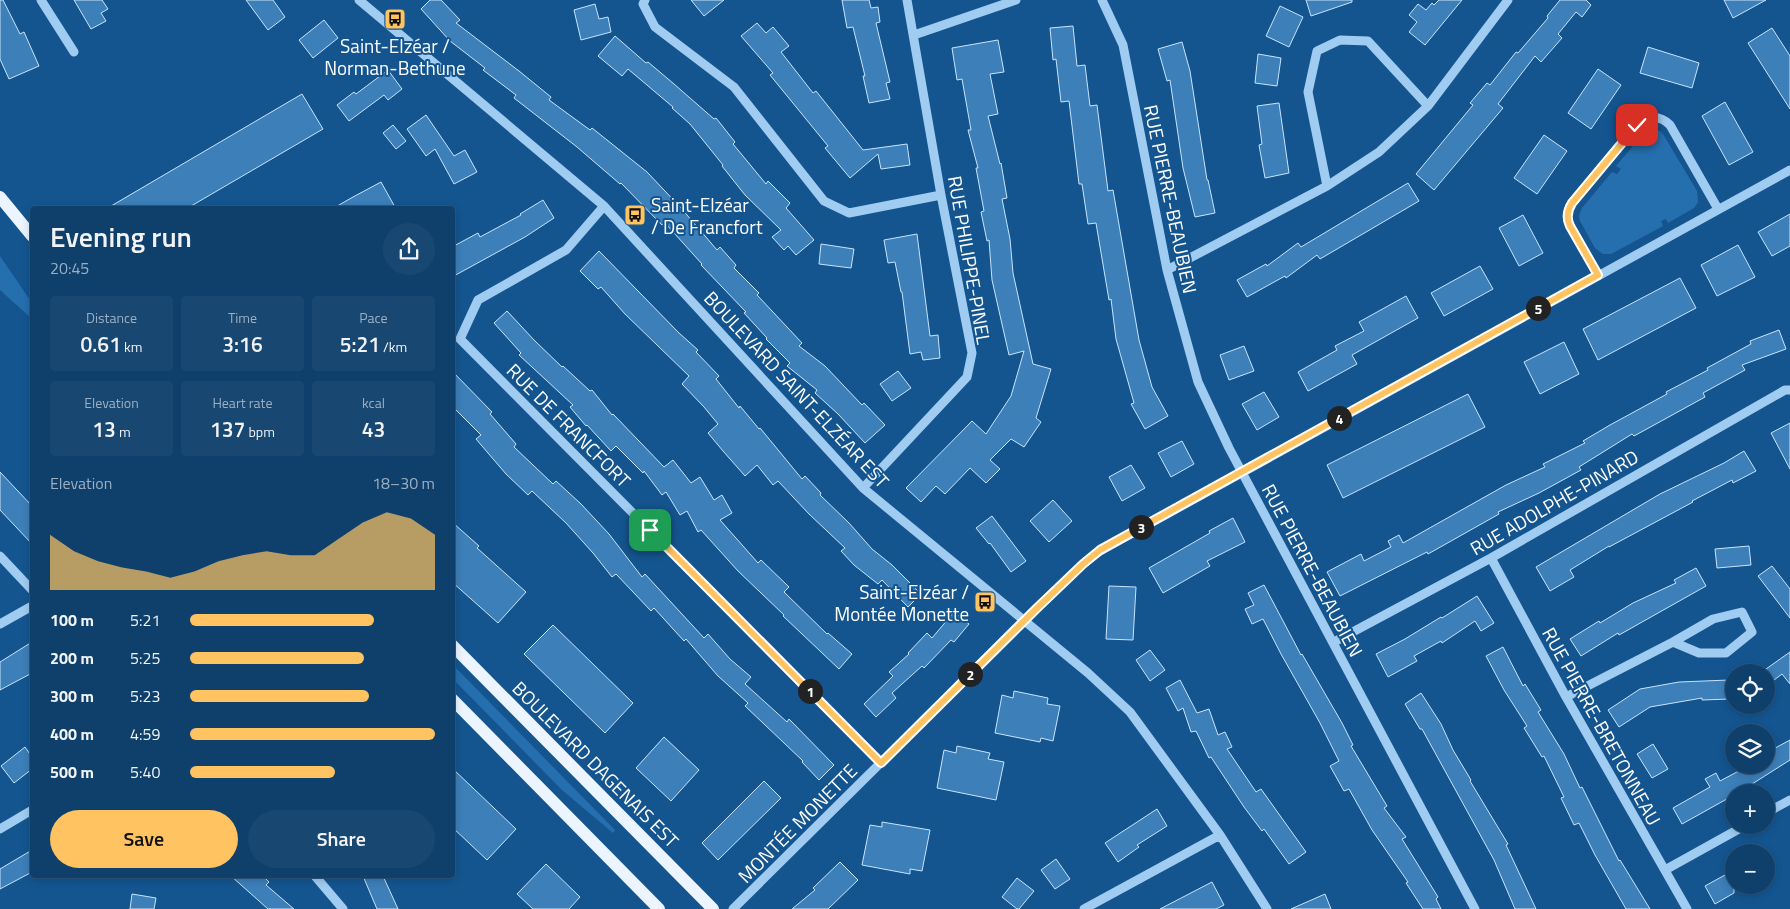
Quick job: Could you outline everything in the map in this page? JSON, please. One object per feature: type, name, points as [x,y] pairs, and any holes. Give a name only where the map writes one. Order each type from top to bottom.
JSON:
[{"type":"main road","points":[[0,198],[30,234]]},
{"type":"main road","name":"BOULEVARD DAGENAIS EST","points":[[455,648],[713,909]]},
{"type":"main road","points":[[455,702],[659,909]]},
{"type":"street","points":[[41,0],[74,52]]},
{"type":"street","name":"BOULEVARD SAINT-ELZÉAR EST","points":[[359,0],[369,3],[604,206],[863,488],[1088,673],[1130,712],[1220,835],[1267,909]]},
{"type":"street","points":[[645,0],[643,4],[655,27],[734,87],[824,201],[849,213],[941,195]]},
{"type":"street","name":"RUE PHILIPPE-PINEL","points":[[863,488],[967,376],[972,353],[941,195],[907,0]]},
{"type":"street","points":[[914,35],[1016,0]]},
{"type":"street","name":"RUE PIERRE-BEAUBIEN","points":[[1102,0],[1123,45],[1167,270],[1198,382],[1242,471],[1475,909]]},
{"type":"street","points":[[1167,270],[1327,186],[1378,152],[1428,106],[1508,0]]},
{"type":"street","points":[[1327,186],[1308,92],[1317,51],[1340,40],[1368,41],[1428,106]]},
{"type":"street","points":[[1598,275],[1570,226],[1567,218],[1568,210],[1643,120],[1652,117],[1660,118],[1670,125],[1718,209]]},
{"type":"street","name":"MONTÉE MONETTE","points":[[732,909],[1024,621],[1100,550],[1790,170]]},
{"type":"street","name":"RUE DE FRANCFORT","points":[[604,206],[566,250],[478,300],[460,339],[881,763]]},
{"type":"street","name":"RUE ADOLPHE-PINARD","points":[[1334,642],[1490,558],[1785,390],[1790,390]]},
{"type":"street","points":[[0,556],[30,588]]},
{"type":"street","name":"RUE PIERRE-BRETONNEAU","points":[[1490,558],[1566,697],[1687,909]]},
{"type":"street","points":[[0,624],[30,607]]},
{"type":"street","points":[[1566,697],[1673,642],[1713,618],[1742,612],[1752,632],[1726,653],[1699,653],[1673,642]]},
{"type":"street","points":[[1775,809],[1790,800]]},
{"type":"street","points":[[0,829],[30,811]]},
{"type":"street","points":[[1665,870],[1730,834]]},
{"type":"street","points":[[1084,909],[1220,835]]},
{"type":"street","points":[[317,878],[343,909]]},
{"type":"shaded area","points":[[1648,130],[1660,131],[1663,134],[1697,191],[1698,202],[1694,208],[1668,223],[1666,219],[1661,221],[1663,226],[1611,254],[1603,254],[1595,248],[1579,216],[1582,208],[1612,172],[1617,174],[1621,169],[1616,166]]},
{"type":"shaded area","points":[[0,256],[30,300],[30,317],[0,290]]},
{"type":"shaded area","points":[[455,667],[615,830],[613,833],[562,790],[455,681]]},
{"type":"building","points":[[0,0],[3,0],[20,34],[24,32],[39,66],[9,79],[0,59]]},
{"type":"building","points":[[74,0],[102,0],[108,9],[101,13],[106,21],[91,29]]},
{"type":"building","points":[[246,0],[273,0],[285,17],[268,30]]},
{"type":"building","points":[[430,0],[441,0],[460,20],[456,23],[551,97],[549,100],[590,130],[592,128],[647,172],[717,250],[720,247],[736,265],[734,268],[759,293],[757,295],[802,343],[799,346],[825,366],[862,405],[864,403],[885,425],[865,443],[815,393],[817,390],[787,366],[790,363],[766,339],[744,313],[746,312],[701,265],[665,223],[662,225],[621,183],[514,98],[516,95],[483,70],[485,68],[450,41],[421,9]]},
{"type":"building","points":[[691,0],[724,0],[704,16]]},
{"type":"building","points":[[842,0],[869,0],[871,8],[878,7],[880,22],[876,23],[890,82],[886,83],[890,99],[869,103],[863,76],[865,76],[853,27],[847,28]]},
{"type":"building","points":[[1306,0],[1352,0],[1352,2],[1311,16]]},
{"type":"building","points":[[1439,0],[1462,0],[1425,45],[1409,32],[1417,22],[1409,15],[1418,4],[1426,10],[1432,3],[1434,5]]},
{"type":"building","points":[[1560,0],[1586,0],[1591,5],[1582,17],[1576,12],[1558,34],[1562,38],[1541,62],[1535,56],[1498,104],[1503,108],[1434,190],[1416,174],[1473,105],[1470,103],[1487,83],[1490,85],[1516,52],[1518,53],[1548,18],[1547,16]]},
{"type":"building","points":[[1724,0],[1766,0],[1733,18]]},
{"type":"building","points":[[595,4],[599,19],[608,17],[611,32],[581,40],[574,10]]},
{"type":"building","points":[[1280,6],[1303,17],[1289,47],[1266,36]]},
{"type":"building","points":[[324,20],[338,38],[313,58],[299,40]]},
{"type":"building","points":[[757,23],[766,33],[773,27],[789,46],[781,52],[813,93],[816,91],[863,150],[907,144],[910,165],[881,169],[878,154],[850,178],[825,148],[828,146],[770,75],[773,73],[741,36]]},
{"type":"building","points":[[1073,26],[1077,66],[1085,65],[1090,106],[1097,105],[1108,191],[1113,190],[1139,340],[1152,387],[1168,416],[1145,429],[1131,404],[1134,403],[1116,339],[1111,299],[1109,300],[1096,223],[1088,224],[1082,184],[1079,184],[1069,101],[1061,102],[1056,59],[1053,60],[1050,28]]},
{"type":"building","points":[[1772,28],[1790,56],[1790,109],[1748,43]]},
{"type":"building","points":[[615,36],[714,119],[716,118],[735,142],[733,144],[766,184],[768,181],[790,203],[786,208],[814,240],[796,255],[788,246],[784,250],[772,237],[781,230],[745,195],[690,124],[628,69],[622,76],[598,56]]},
{"type":"building","points":[[998,40],[1004,72],[990,74],[998,114],[988,116],[1001,163],[1007,198],[1002,199],[1010,239],[1013,273],[1033,364],[1051,369],[1036,418],[1041,422],[1024,447],[1011,439],[990,460],[1000,469],[986,483],[970,468],[945,494],[936,486],[921,502],[906,488],[972,421],[986,434],[1011,396],[1024,351],[1009,355],[992,280],[989,240],[987,241],[981,212],[984,211],[976,168],[978,168],[968,130],[971,130],[962,79],[957,80],[952,48]]},
{"type":"building","points":[[1182,42],[1190,71],[1207,180],[1215,213],[1195,217],[1183,168],[1170,80],[1167,81],[1158,49]]},
{"type":"building","points":[[1648,47],[1699,63],[1692,88],[1640,73]]},
{"type":"building","points":[[1258,54],[1281,58],[1277,86],[1255,83]]},
{"type":"building","points":[[1598,69],[1621,85],[1591,129],[1568,113]]},
{"type":"building","points":[[388,70],[402,89],[388,100],[384,95],[349,121],[337,105],[354,92],[356,94]]},
{"type":"building","points":[[302,94],[323,129],[191,206],[111,206]]},
{"type":"building","points":[[1725,102],[1753,152],[1729,165],[1702,116]]},
{"type":"building","points":[[1279,103],[1289,173],[1265,178],[1259,145],[1262,144],[1257,106]]},
{"type":"building","points":[[426,115],[454,156],[465,150],[477,172],[454,184],[435,149],[426,156],[407,129]]},
{"type":"building","points":[[393,125],[406,141],[396,149],[383,133]]},
{"type":"building","points":[[1544,135],[1567,151],[1537,194],[1514,178]]},
{"type":"building","points":[[381,182],[394,206],[337,206]]},
{"type":"building","points":[[1408,183],[1419,201],[1320,259],[1317,255],[1286,278],[1285,276],[1247,297],[1237,280],[1266,264],[1267,266],[1298,243],[1301,247]]},
{"type":"building","points":[[543,200],[554,218],[525,237],[455,275],[455,245],[478,233],[480,237]]},
{"type":"building","points":[[1790,214],[1790,246],[1772,256],[1758,232]]},
{"type":"building","points":[[1523,215],[1543,253],[1519,266],[1499,228]]},
{"type":"building","points":[[917,234],[930,336],[938,335],[940,358],[923,360],[921,352],[910,354],[902,292],[895,262],[888,263],[884,240]]},
{"type":"building","points":[[821,244],[854,249],[851,268],[819,264]]},
{"type":"building","points":[[1738,245],[1755,277],[1717,296],[1701,265]]},
{"type":"building","points":[[599,251],[698,350],[696,352],[719,376],[716,379],[739,408],[740,406],[760,428],[802,479],[805,476],[821,493],[820,495],[872,549],[892,565],[921,594],[908,607],[882,580],[878,584],[854,565],[841,551],[845,548],[778,481],[773,485],[757,465],[745,476],[723,451],[708,433],[718,424],[682,384],[689,376],[625,314],[601,287],[598,289],[580,271]]},
{"type":"building","points":[[1480,266],[1493,289],[1444,316],[1431,293]]},
{"type":"building","points":[[1680,278],[1696,308],[1598,360],[1583,329]]},
{"type":"building","points":[[1406,296],[1418,318],[1352,355],[1357,364],[1308,391],[1298,372],[1337,350],[1335,346],[1364,331],[1359,322]]},
{"type":"building","points":[[507,311],[562,367],[590,391],[592,390],[612,415],[664,467],[673,460],[691,483],[700,477],[714,500],[722,495],[732,513],[720,520],[758,563],[761,560],[789,587],[784,592],[827,634],[852,654],[839,669],[738,571],[701,530],[698,532],[687,511],[680,515],[666,492],[662,495],[644,471],[643,473],[616,446],[611,451],[570,407],[573,405],[519,355],[521,353],[494,323]]},
{"type":"building","points":[[1779,330],[1786,349],[1742,365],[1745,370],[1703,393],[1705,397],[1634,436],[1632,434],[1579,467],[1581,470],[1539,493],[1498,512],[1499,514],[1428,554],[1427,552],[1340,596],[1327,572],[1361,554],[1364,561],[1391,547],[1388,541],[1399,535],[1403,543],[1506,485],[1545,467],[1543,464],[1585,443],[1583,441],[1667,394],[1666,392],[1708,370],[1707,368],[1751,344],[1750,341]]},
{"type":"building","points":[[1564,342],[1579,374],[1540,394],[1524,362]]},
{"type":"building","points":[[1244,346],[1254,371],[1229,380],[1220,355]]},
{"type":"building","points":[[898,371],[911,388],[892,401],[880,384]]},
{"type":"building","points":[[455,374],[492,412],[490,414],[516,444],[514,447],[553,484],[556,481],[581,504],[609,534],[642,577],[645,574],[704,638],[708,634],[730,659],[751,677],[745,684],[787,722],[789,719],[834,765],[819,780],[803,761],[745,706],[748,703],[718,676],[686,639],[684,641],[654,608],[651,611],[616,574],[612,577],[566,523],[532,491],[528,495],[506,474],[476,439],[481,435],[455,409]]},
{"type":"building","points":[[1264,392],[1279,417],[1257,430],[1242,404]]},
{"type":"building","points":[[1468,394],[1485,427],[1343,498],[1327,465]]},
{"type":"building","points":[[1790,423],[1790,469],[1771,433]]},
{"type":"building","points":[[1182,441],[1194,464],[1171,477],[1158,453]]},
{"type":"building","points":[[1744,451],[1756,471],[1733,483],[1732,480],[1609,546],[1570,570],[1574,577],[1550,591],[1536,567],[1660,494],[1724,463]]},
{"type":"building","points":[[1131,465],[1145,488],[1122,501],[1109,477]]},
{"type":"building","points":[[0,472],[30,504],[30,542],[0,510]]},
{"type":"building","points":[[1053,500],[1072,521],[1049,542],[1030,521]]},
{"type":"building","points":[[992,516],[1026,561],[1011,572],[990,543],[976,528]]},
{"type":"building","points":[[1233,518],[1245,542],[1207,561],[1210,566],[1163,593],[1149,568]]},
{"type":"building","points":[[455,525],[479,546],[477,548],[526,592],[498,623],[455,585]]},
{"type":"building","points":[[1749,546],[1751,565],[1717,568],[1715,549]]},
{"type":"building","points":[[1772,566],[1790,589],[1790,618],[1758,576]]},
{"type":"building","points":[[1696,568],[1706,586],[1619,635],[1618,633],[1581,656],[1570,639],[1633,603],[1676,583],[1674,580]]},
{"type":"building","points":[[1264,585],[1301,655],[1342,723],[1353,745],[1351,746],[1387,806],[1384,808],[1406,837],[1402,839],[1438,897],[1436,899],[1441,909],[1423,909],[1406,883],[1408,882],[1372,830],[1349,789],[1344,791],[1330,766],[1339,761],[1263,619],[1252,624],[1245,609],[1254,605],[1248,593]]},
{"type":"building","points":[[1109,586],[1136,587],[1133,640],[1106,639]]},
{"type":"building","points":[[1477,596],[1494,623],[1481,631],[1475,621],[1442,643],[1441,641],[1414,656],[1417,661],[1388,677],[1376,654],[1442,618]]},
{"type":"building","points":[[954,612],[969,624],[954,642],[951,640],[924,668],[922,666],[892,693],[896,698],[876,717],[864,704],[893,676],[889,672],[909,654],[927,633],[932,638]]},
{"type":"building","points":[[553,625],[633,703],[605,733],[524,654]]},
{"type":"building","points":[[30,643],[30,674],[0,690],[0,662]]},
{"type":"building","points":[[1503,647],[1523,686],[1525,684],[1541,710],[1538,712],[1564,754],[1580,788],[1582,787],[1619,861],[1650,909],[1626,909],[1579,823],[1574,825],[1561,798],[1564,797],[1544,756],[1542,757],[1524,728],[1527,726],[1504,690],[1486,656]]},
{"type":"building","points":[[1150,650],[1165,670],[1150,681],[1136,660]]},
{"type":"building","points":[[1790,652],[1790,684],[1782,674],[1775,679],[1775,664],[1773,664]]},
{"type":"building","points":[[1180,680],[1197,713],[1209,709],[1218,735],[1225,732],[1232,747],[1227,749],[1256,792],[1261,789],[1306,852],[1289,864],[1264,829],[1262,831],[1244,807],[1211,757],[1209,758],[1196,731],[1191,732],[1183,708],[1178,711],[1166,688]]},
{"type":"building","points":[[1725,680],[1725,699],[1702,700],[1702,698],[1650,707],[1619,727],[1608,710],[1640,689],[1679,682]]},
{"type":"building","points":[[1014,691],[1048,698],[1047,704],[1060,706],[1053,741],[1041,738],[1040,742],[995,733],[1002,695],[1013,698]]},
{"type":"building","points":[[1421,693],[1441,724],[1470,781],[1508,844],[1506,845],[1536,909],[1515,909],[1494,860],[1422,729],[1420,729],[1405,704]]},
{"type":"building","points":[[664,737],[699,770],[671,801],[636,768]]},
{"type":"building","points":[[1790,740],[1790,760],[1775,769],[1775,748]]},
{"type":"building","points":[[1653,744],[1668,769],[1652,778],[1637,754]]},
{"type":"building","points":[[957,746],[990,753],[988,759],[1004,762],[996,800],[937,788],[944,750],[956,753]]},
{"type":"building","points":[[25,747],[30,754],[30,771],[14,783],[1,766]]},
{"type":"building","points":[[455,771],[516,829],[487,860],[455,830]]},
{"type":"building","points":[[1716,773],[1720,781],[1733,774],[1768,774],[1752,784],[1725,784],[1725,800],[1682,824],[1673,808],[1710,787],[1705,779]]},
{"type":"building","points":[[764,781],[781,798],[718,860],[702,843]]},
{"type":"building","points":[[1157,809],[1167,826],[1137,845],[1139,847],[1118,862],[1105,843]]},
{"type":"building","points":[[882,822],[930,830],[922,871],[910,869],[910,874],[862,865],[870,825],[882,827]]},
{"type":"building","points":[[30,851],[30,873],[0,889],[0,869]]},
{"type":"building","points":[[1056,859],[1070,879],[1055,889],[1041,870]]},
{"type":"building","points":[[840,862],[858,880],[828,909],[792,909],[815,890],[813,888]]},
{"type":"building","points":[[546,864],[580,897],[569,909],[533,909],[517,894]]},
{"type":"building","points":[[1725,875],[1725,894],[1732,894],[1715,904],[1705,886]]},
{"type":"building","points":[[233,878],[265,878],[269,882],[266,885],[294,909],[268,909]]},
{"type":"building","points":[[364,878],[384,878],[398,909],[377,909]]},
{"type":"building","points":[[1017,878],[1034,891],[1019,909],[1002,897]]},
{"type":"building","points":[[1212,882],[1224,905],[1216,909],[1160,909]]},
{"type":"building","points":[[132,894],[156,898],[154,909],[130,909]]},
{"type":"building","points":[[1325,894],[1331,909],[1291,909]]},
{"type":"place","name":"Saint-Elzéar / Norman-Bethune","points":[[395,19]]},
{"type":"place","name":"Saint-Elzéar / De Francfort","points":[[635,215]]},
{"type":"place","name":"Saint-Elzéar / Montée Monette","points":[[985,602]]},
{"type":"route","points":[[650,530],[881,763],[1036,609],[1100,550],[1598,275],[1568,222],[1568,210],[1637,125]]}]
